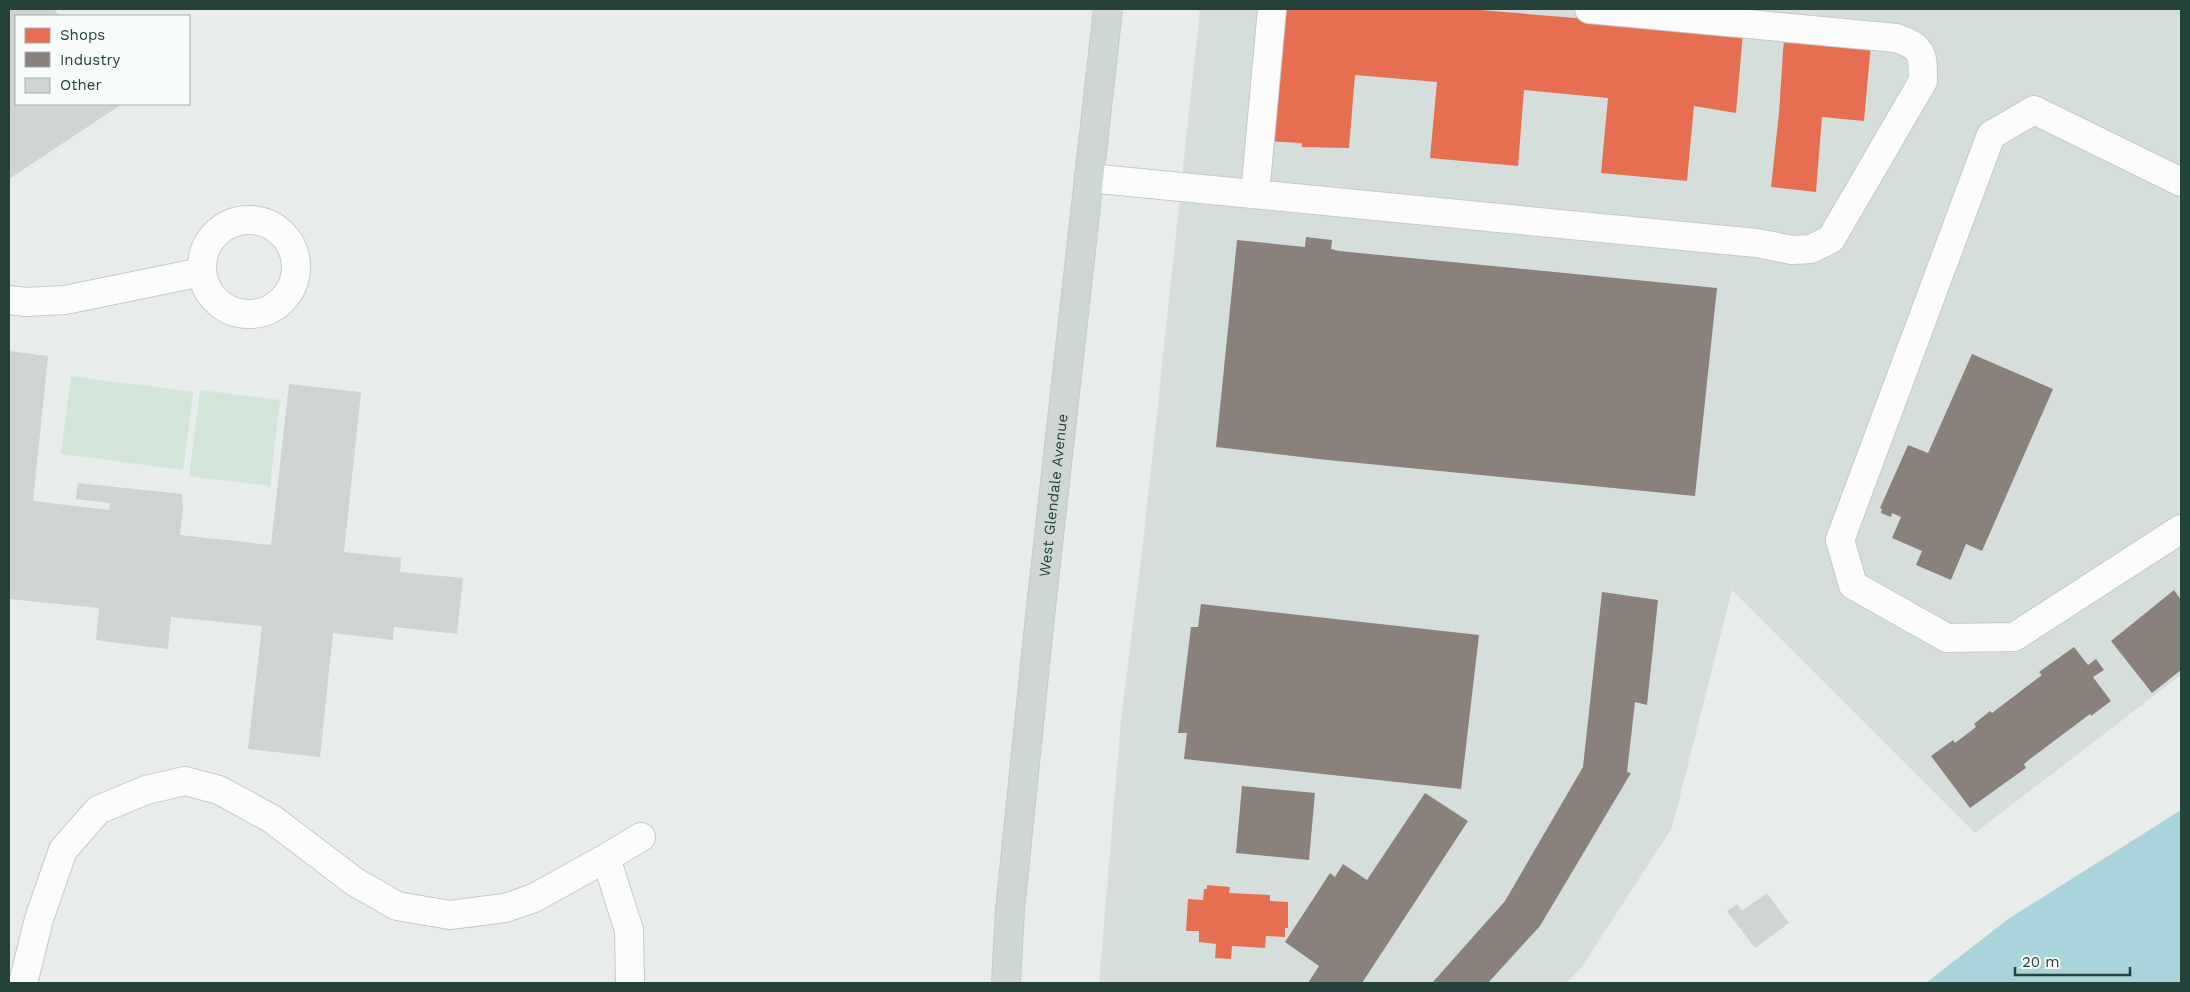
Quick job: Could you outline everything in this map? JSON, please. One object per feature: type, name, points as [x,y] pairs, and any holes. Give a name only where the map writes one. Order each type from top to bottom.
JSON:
[{"type":"main road","name":"West Glendale Avenue","points":[[1006,983],[1022,788],[1108,9]]},
{"type":"lane","points":[[1255,194],[1272,9]]},
{"type":"lane","points":[[1089,178],[1739,242],[1792,250],[1811,249],[1831,239],[1923,81],[1923,58],[1912,43],[1896,38],[1589,9]]},
{"type":"lane","points":[[2181,182],[2034,110],[1991,135],[1840,540],[1854,585],[1947,638],[2014,637],[2181,528]]},
{"type":"lane","points":[[9,300],[26,302],[64,300],[202,272]]},
{"type":"lane","points":[[23,983],[39,919],[63,850],[98,810],[146,790],[185,781],[219,790],[272,819],[355,882],[397,906],[450,915],[505,908],[534,898],[641,837]]},
{"type":"lane","points":[[606,858],[629,930],[630,983]]},
{"type":"shaded area","points":[[1200,9],[2181,9],[2181,675],[1975,833],[1732,590],[1672,828],[1581,968],[1566,983],[1099,983],[1121,721],[1144,535]]},
{"type":"green space","points":[[71,376],[193,392],[183,470],[61,454]]},
{"type":"green space","points":[[200,390],[280,400],[270,486],[189,476]]},
{"type":"water","points":[[2181,810],[2181,983],[1926,983],[2008,919]]},
{"type":"building: Shops","points":[[1275,9],[1468,9],[1743,32],[1736,113],[1694,106],[1687,181],[1601,173],[1608,98],[1524,90],[1518,166],[1430,158],[1437,82],[1355,75],[1349,148],[1302,147],[1302,143],[1265,141]]},
{"type":"building: Shops","points":[[1784,37],[1871,44],[1864,121],[1822,117],[1816,192],[1771,187],[1779,113]]},
{"type":"building: Shops","points":[[1207,885],[1230,887],[1229,893],[1270,895],[1270,901],[1288,902],[1288,928],[1285,928],[1285,937],[1266,936],[1265,948],[1232,946],[1231,959],[1215,958],[1216,944],[1199,942],[1199,931],[1186,931],[1188,899],[1203,900],[1204,889],[1207,889]]},
{"type":"building: Industry","points":[[1306,237],[1332,240],[1331,249],[1339,251],[1717,288],[1695,496],[1318,459],[1216,447],[1237,240],[1305,247]]},
{"type":"building: Industry","points":[[1972,354],[2053,389],[1982,551],[1966,544],[1951,580],[1916,565],[1922,551],[1892,538],[1901,517],[1892,513],[1891,517],[1881,513],[1882,509],[1880,508],[1908,445],[1928,453]]},
{"type":"building: Industry","points":[[2174,590],[2181,600],[2181,670],[2152,693],[2111,641]]},
{"type":"building: Industry","points":[[1602,592],[1658,600],[1647,705],[1635,702],[1627,772],[1631,773],[1540,926],[1488,983],[1432,983],[1505,901],[1583,767]]},
{"type":"building: Industry","points":[[1201,604],[1479,635],[1461,789],[1184,759],[1187,733],[1178,733],[1191,627],[1198,627]]},
{"type":"building: Industry","points":[[2074,647],[2088,665],[2096,659],[2104,670],[2093,677],[2111,701],[2091,716],[2090,714],[2030,759],[2024,764],[2026,768],[1970,808],[1931,756],[1953,740],[1955,743],[1976,727],[1974,724],[1990,711],[1992,713],[2042,675],[2039,672]]},
{"type":"building: Industry","points":[[1242,786],[1315,793],[1309,860],[1236,853]]},
{"type":"building: Industry","points":[[1425,793],[1468,821],[1362,983],[1308,983],[1319,966],[1285,942],[1330,873],[1335,877],[1343,864],[1367,880]]},
{"type":"building: Other","points":[[9,9],[54,9],[58,15],[15,15],[15,105],[119,106],[9,179]]},
{"type":"building: Other","points":[[9,351],[48,356],[33,501],[109,510],[110,503],[76,499],[78,483],[182,494],[183,507],[180,535],[271,545],[289,384],[361,392],[344,552],[401,558],[400,572],[463,578],[457,634],[394,627],[393,640],[333,633],[320,757],[248,749],[262,626],[171,617],[168,649],[96,640],[99,608],[9,599]]},
{"type":"building: Other","points":[[1767,893],[1789,923],[1755,948],[1727,911],[1737,904],[1742,911]]}]
